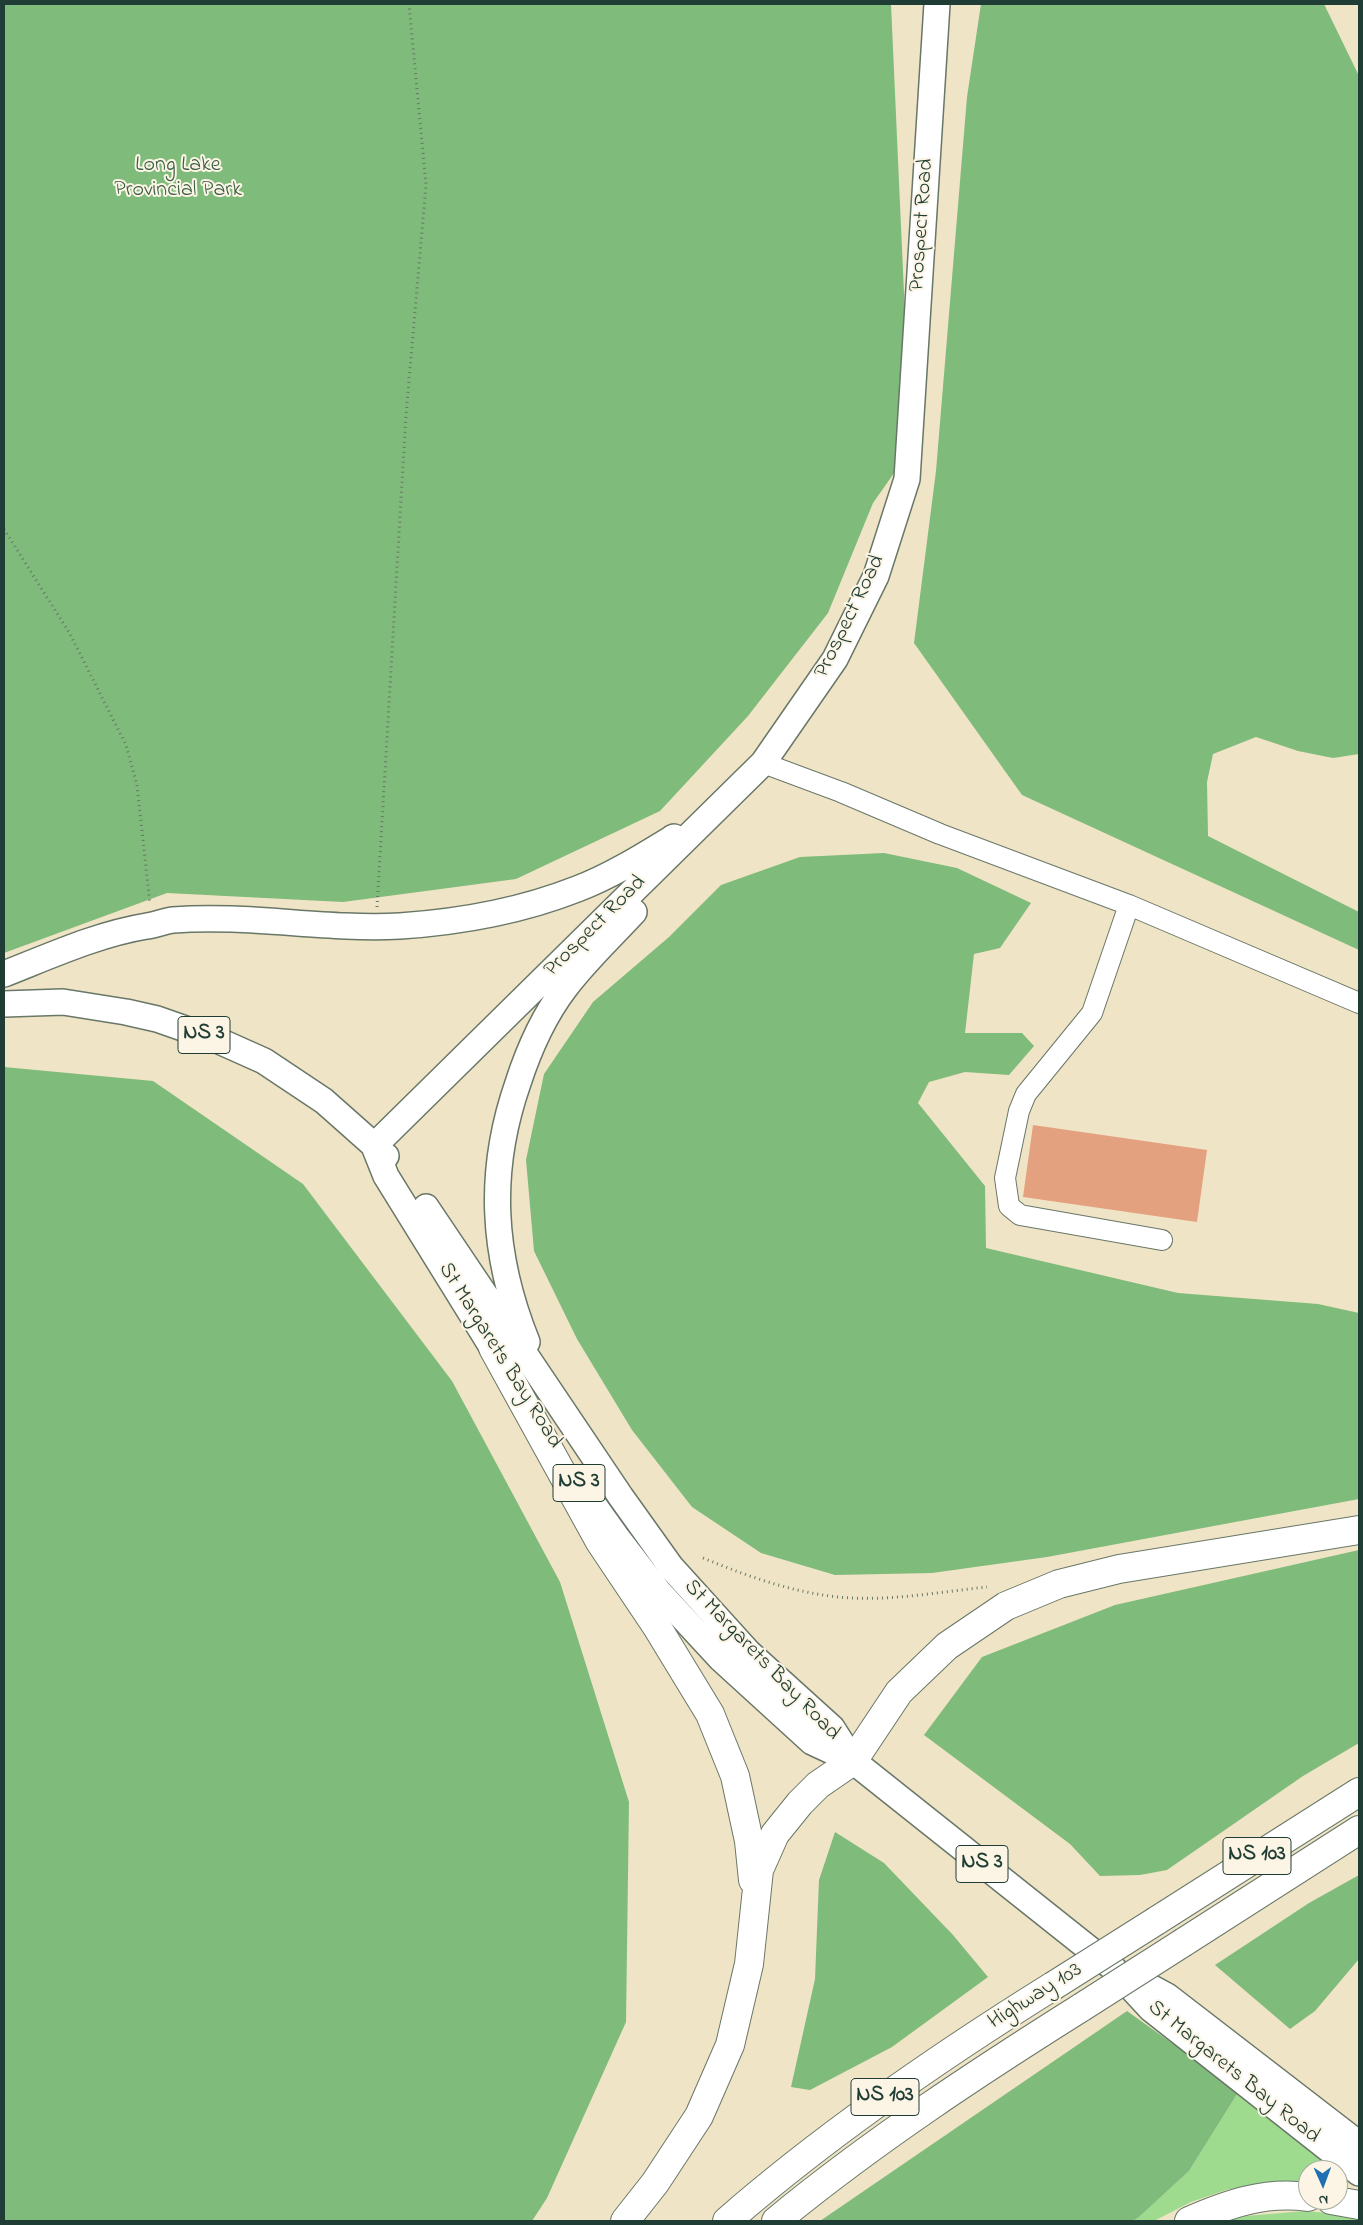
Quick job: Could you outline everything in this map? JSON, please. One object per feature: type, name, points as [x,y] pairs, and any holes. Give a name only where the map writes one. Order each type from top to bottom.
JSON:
[{"type":"highway","points":[[492,1348],[600,1542],[657,1627],[710,1714],[726,1752],[743,1808],[756,1909]]},
{"type":"highway","points":[[625,2221],[655,2183],[699,2116],[730,2045],[749,1964],[759,1870],[775,1834],[812,1791],[853,1761],[900,1692],[947,1646],[1006,1606],[1059,1584],[1119,1569],[1359,1530]]},
{"type":"highway","name":"Highway 103","points":[[727,2221],[844,2127],[940,2059],[1359,1792]]},
{"type":"highway","name":"Highway 103","points":[[776,2221],[848,2164],[911,2118],[1082,2006],[1359,1832]]},
{"type":"highway","points":[[1189,2221],[1226,2205],[1260,2196],[1298,2196]]},
{"type":"main road","name":"Prospect Road","points":[[374,1146],[763,763],[835,659],[876,576],[907,479],[937,4]]},
{"type":"main road","points":[[4,974],[116,932],[171,920],[228,918],[283,923],[399,926],[473,918],[547,900],[579,888],[647,854],[712,813]]},
{"type":"main road","points":[[556,1400],[524,1334],[504,1264],[497,1217],[496,1192],[505,1121],[528,1052],[556,1000],[565,987],[704,835],[712,813]]},
{"type":"main road","name":"St Margarets Bay Road","points":[[4,1004],[63,1002],[157,1019],[216,1040],[264,1061],[340,1114],[399,1168],[621,1497],[671,1567],[748,1652],[832,1728],[853,1761]]},
{"type":"main road","name":"St Margarets Bay Road","points":[[374,1146],[386,1176],[492,1348],[578,1482],[659,1592],[721,1659],[812,1742],[853,1761],[1112,1967],[1151,2009],[1359,2173]]},
{"type":"main road","name":"St Margarets Bay Road","points":[[1112,1967],[1167,1996],[1359,2144]]},
{"type":"lane","points":[[763,763],[841,792],[940,834],[1129,905],[1359,1003]]},
{"type":"lane","points":[[1129,905],[1092,1013],[1026,1094],[1018,1110],[1005,1178],[1009,1206],[1020,1215],[1162,1240]]},
{"type":"path","points":[[376,925],[406,415],[426,185],[409,4]]},
{"type":"path","points":[[4,529],[70,634],[126,745],[137,784],[152,925]]},
{"type":"path","points":[[703,1558],[753,1578],[799,1591],[840,1597],[881,1597],[986,1588]]},
{"type":"green space","name":"Long Lake Provincial Park","points":[[4,4],[891,4],[911,449],[873,503],[828,613],[748,716],[660,811],[516,879],[343,902],[167,893],[4,953]]},
{"type":"green space","points":[[981,4],[1324,4],[1359,76],[1359,754],[1333,758],[1298,751],[1256,737],[1213,754],[1207,782],[1208,836],[1359,912],[1359,950],[1022,795],[914,643],[936,471],[967,97]]},
{"type":"green space","points":[[884,853],[957,868],[1031,903],[1000,948],[974,954],[965,1033],[1022,1033],[1034,1046],[1009,1075],[965,1072],[929,1082],[918,1103],[985,1186],[986,1248],[1178,1293],[1318,1304],[1359,1313],[1359,1499],[1047,1557],[932,1573],[835,1575],[761,1553],[692,1507],[632,1430],[577,1339],[534,1251],[526,1160],[544,1074],[593,1002],[669,937],[721,885],[800,857]]},
{"type":"green space","points":[[4,1067],[153,1081],[303,1184],[452,1381],[560,1582],[629,1802],[626,2022],[547,2198],[532,2221],[4,2221]]},
{"type":"green space","points":[[1359,1550],[1359,1743],[1303,1776],[1167,1870],[1140,1875],[1100,1876],[1070,1844],[924,1735],[982,1657],[1115,1605]]},
{"type":"green space","points":[[835,1832],[884,1863],[953,1935],[988,1977],[892,2047],[810,2090],[791,2087],[815,1979],[819,1880]]},
{"type":"green space","points":[[1359,1875],[1359,1959],[1315,2011],[1290,2029],[1215,1965],[1309,1903]]},
{"type":"green space","points":[[1127,2011],[1239,2091],[1189,2171],[1138,2218],[1132,2221],[820,2221]]},
{"type":"green space","points":[[1239,2091],[1325,2160],[1298,2160],[1298,2184],[1257,2184],[1226,2190],[1191,2202],[1154,2221],[1132,2221],[1138,2218],[1189,2171]]},
{"type":"green space","points":[[1305,2211],[1338,2214],[1359,2219],[1359,2221],[1228,2221],[1245,2216]]},
{"type":"building","points":[[1033,1125],[1207,1150],[1197,1222],[1023,1197]]}]
